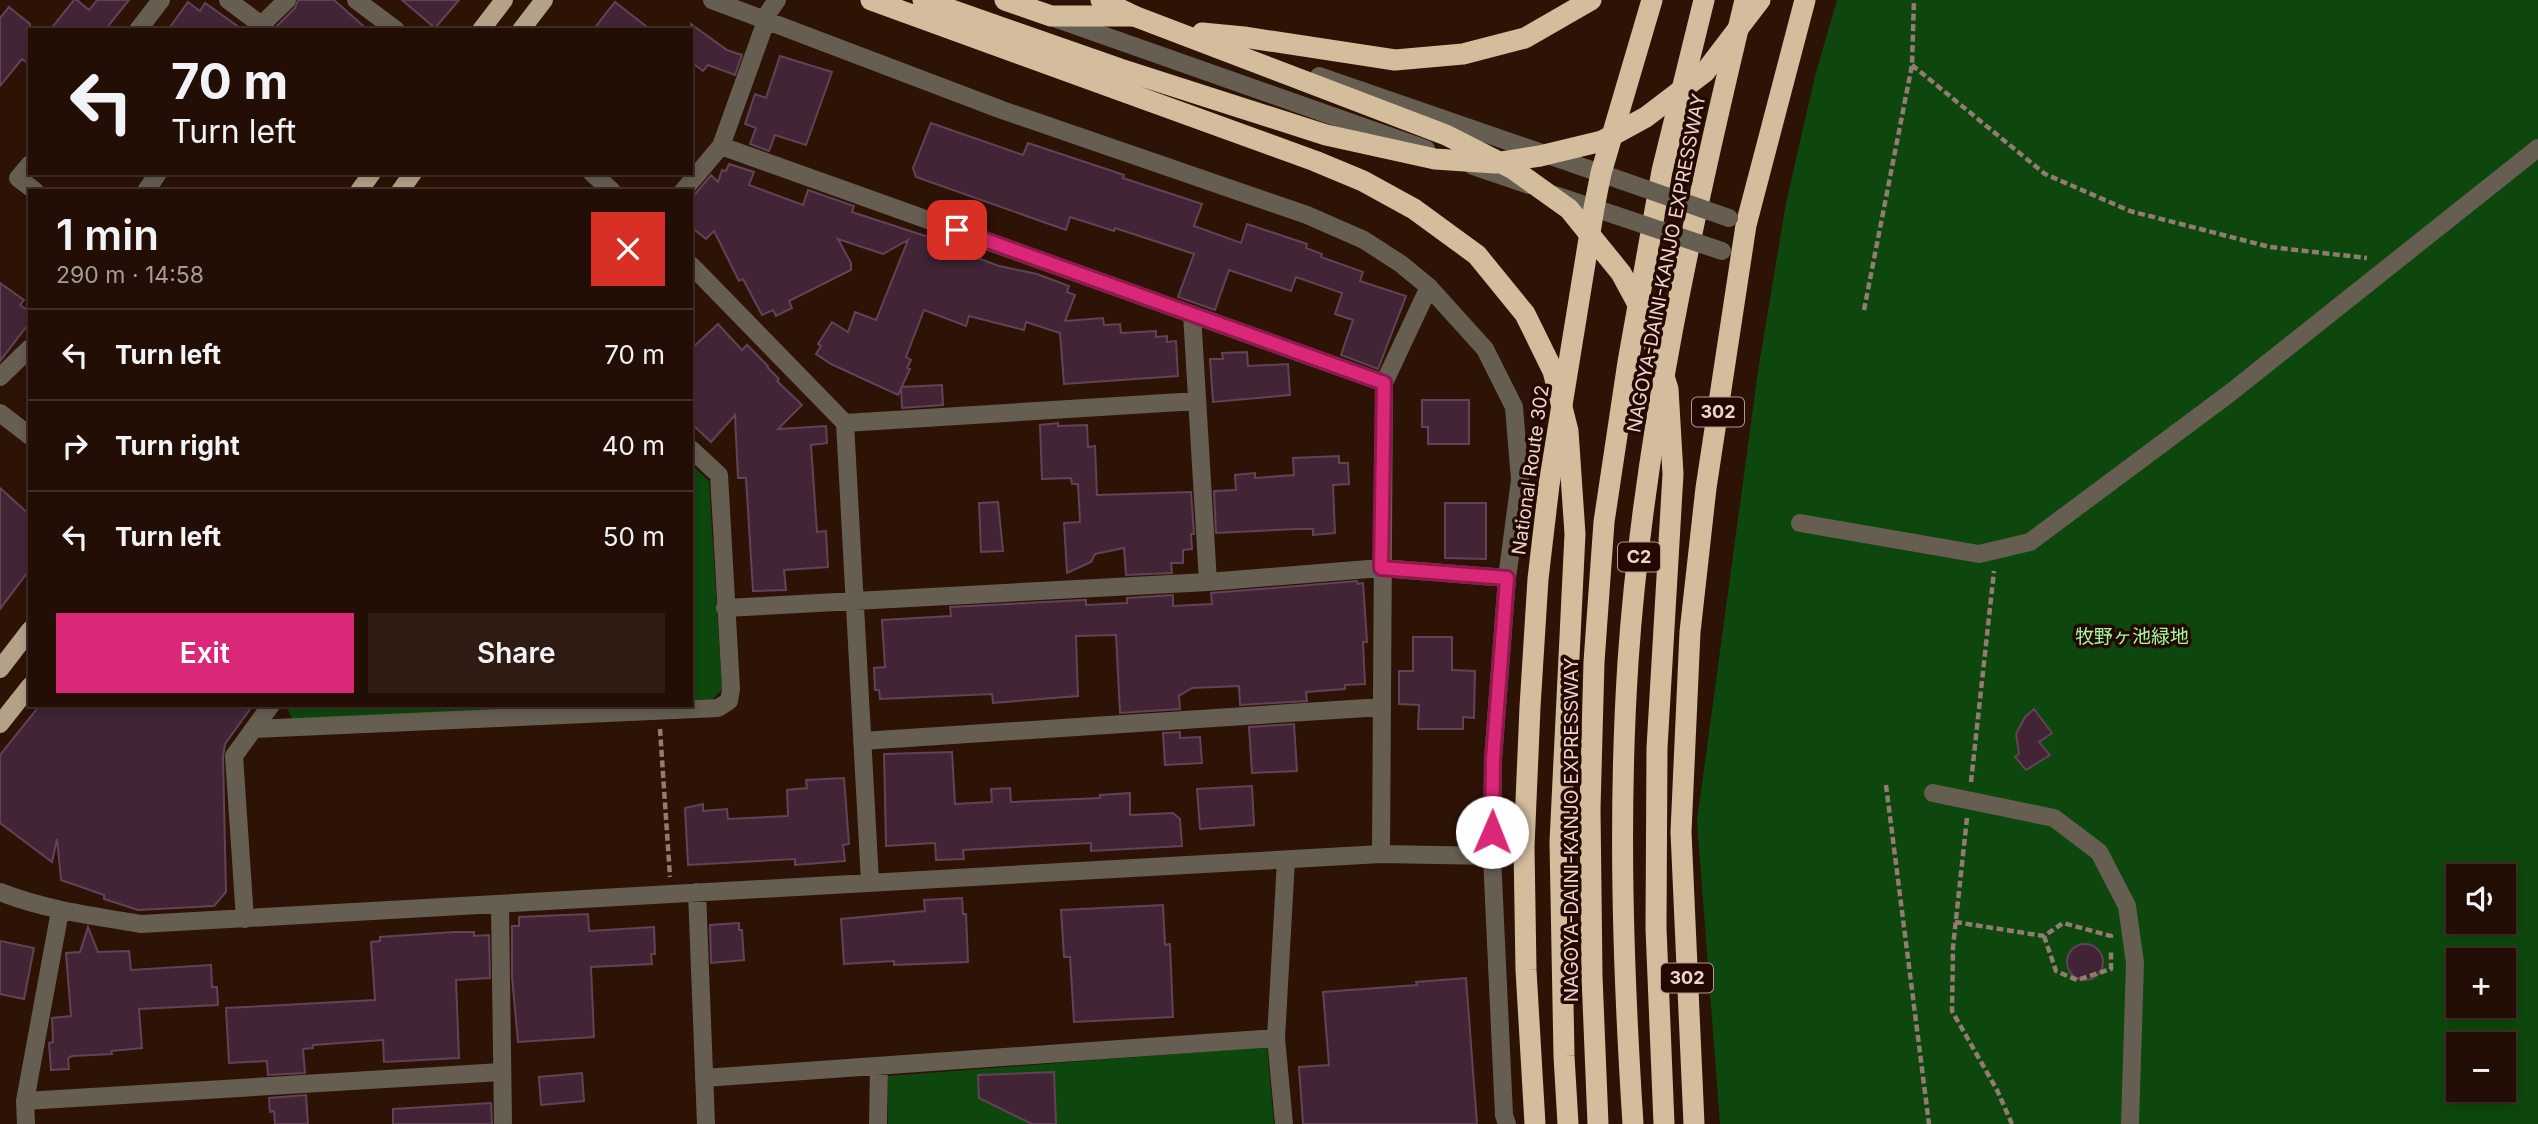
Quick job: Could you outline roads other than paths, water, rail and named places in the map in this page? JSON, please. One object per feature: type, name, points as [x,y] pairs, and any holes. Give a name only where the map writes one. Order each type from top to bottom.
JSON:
[{"type":"highway","points":[[871,0],[1315,161],[1363,181],[1413,209],[1477,254],[1525,314],[1553,371],[1568,431],[1575,534],[1560,842],[1568,1124]]},
{"type":"highway","points":[[923,0],[1120,69],[1326,135],[1435,159],[1495,163],[1540,156],[1602,141],[1646,117],[1705,72],[1760,0]]},
{"type":"highway","points":[[1003,0],[1051,16],[1134,16]]},
{"type":"highway","points":[[1070,0],[1176,30],[1446,135],[1513,169],[1569,209],[1621,274],[1647,321],[1668,389],[1673,474],[1657,748],[1656,928],[1664,1124]]},
{"type":"highway","points":[[1099,0],[1134,16]]},
{"type":"highway","points":[[1111,0],[1134,16]]},
{"type":"highway","points":[[1176,30],[1244,37],[1395,60],[1463,54],[1525,38],[1591,0]]},
{"type":"highway","name":"National Route 302","points":[[1535,1124],[1526,970],[1524,847],[1538,579],[1549,485],[1594,208],[1601,173],[1652,0]]},
{"type":"highway","name":"NAGOYA-DAINI-KANJO EXPRESSWAY","points":[[1598,1124],[1592,976],[1590,809],[1594,662],[1604,522],[1628,362],[1662,171],[1704,0]]},
{"type":"highway","name":"NAGOYA-DAINI-KANJO EXPRESSWAY","points":[[1633,1124],[1623,976],[1622,809],[1631,635],[1643,515],[1674,322],[1721,99],[1745,0]]},
{"type":"highway","name":"302","points":[[1694,1124],[1681,832],[1690,632],[1706,488],[1743,258],[1737,221],[1805,0]]},
{"type":"main road","points":[[483,28],[504,0]]},
{"type":"main road","points":[[523,28],[544,0]]},
{"type":"main road","points":[[0,669],[28,632]]},
{"type":"main road","points":[[0,724],[28,689]]},
{"type":"street","points":[[140,28],[162,0]]},
{"type":"street","points":[[228,0],[258,27],[287,0]]},
{"type":"street","points":[[356,0],[393,28]]},
{"type":"street","points":[[712,0],[1002,110],[1307,215],[1364,240],[1401,264],[1429,287],[1485,349],[1514,407],[1520,480],[1507,578],[1493,759],[1492,856],[1504,1115],[1507,1124]]},
{"type":"street","points":[[685,189],[721,146],[764,21],[777,0]]},
{"type":"street","points":[[1003,0],[1743,258]]},
{"type":"street","points":[[1099,0],[1737,221]]},
{"type":"street","points":[[721,146],[1384,383]]},
{"type":"street","points":[[1800,523],[1979,554],[2030,542],[2230,393],[2538,148]]},
{"type":"street","points":[[28,167],[19,178],[33,189]]},
{"type":"street","points":[[594,175],[610,189]]},
{"type":"street","points":[[693,267],[845,423],[870,883]]},
{"type":"street","points":[[1381,854],[1384,383],[1429,287]]},
{"type":"street","points":[[1192,314],[1208,582]]},
{"type":"street","points":[[0,377],[28,350]]},
{"type":"street","points":[[845,423],[1197,401]]},
{"type":"street","points":[[0,413],[28,434]]},
{"type":"street","points":[[254,729],[718,708],[729,701],[731,690],[719,475],[693,451]]},
{"type":"street","points":[[725,608],[1208,582],[1381,568],[1507,578]]},
{"type":"street","points":[[244,919],[234,756],[270,707]]},
{"type":"street","points":[[862,741],[1382,707]]},
{"type":"street","points":[[1933,793],[2054,818],[2099,852],[2127,906],[2135,963],[2130,1124]]},
{"type":"street","points":[[0,892],[29,904],[141,924],[1381,854],[1492,856]]},
{"type":"street","points":[[1284,1124],[1276,1038],[1286,860]]},
{"type":"street","points":[[696,892],[706,1124]]},
{"type":"street","points":[[500,905],[503,1124]]},
{"type":"street","points":[[26,1124],[25,1101],[60,911]]},
{"type":"street","points":[[704,1078],[879,1068],[1276,1038]]},
{"type":"street","points":[[878,1124],[879,1068]]},
{"type":"street","points":[[25,1101],[501,1072]]},
{"type":"park label","name":"牧野ヶ池緑地","points":[[2132,636]]}]
